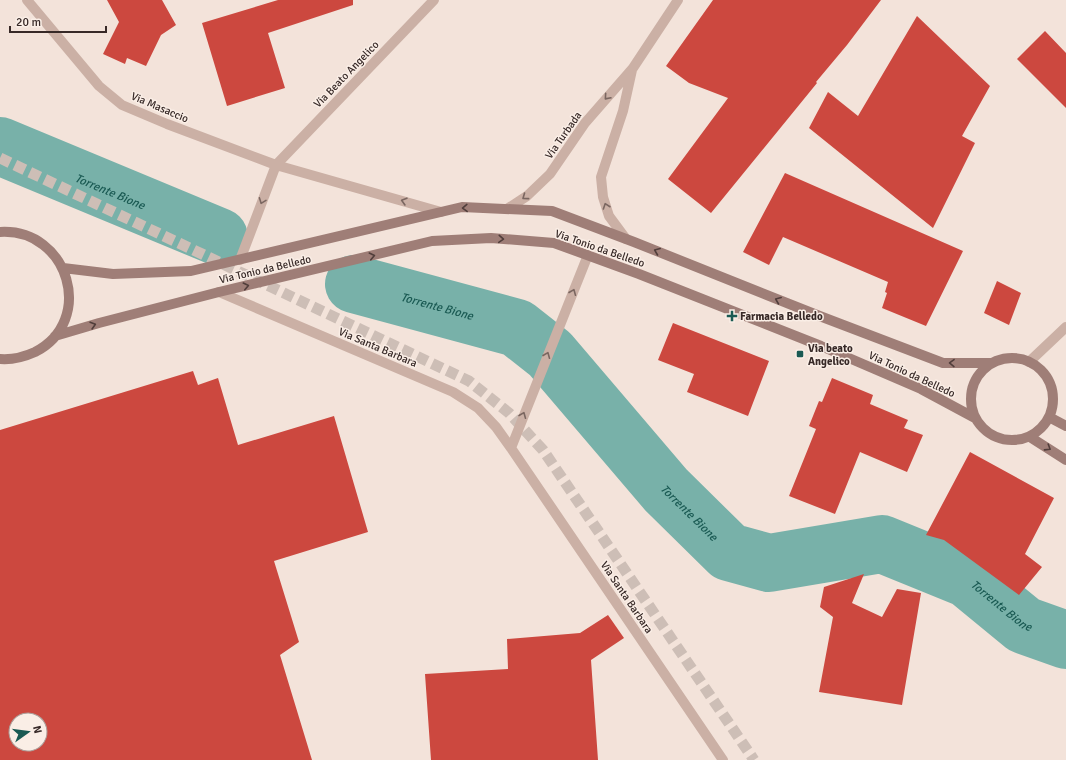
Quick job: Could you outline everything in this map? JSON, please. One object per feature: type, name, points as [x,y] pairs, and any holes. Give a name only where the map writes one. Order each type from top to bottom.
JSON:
[{"type":"main road","name":"Via Tonio da Belledo","points":[[63,268],[114,274],[191,271],[462,207],[552,211],[816,315],[943,363],[991,363]]},
{"type":"main road","points":[[0,359],[7,360],[25,357],[42,348],[55,336],[63,324],[68,310],[69,296],[68,281],[63,268],[54,254],[42,242],[26,235],[3,230]]},
{"type":"main road","name":"Via Tonio da Belledo","points":[[55,336],[219,292],[432,241],[491,238],[554,243],[639,274],[821,346],[921,389],[975,418]]},
{"type":"main road","points":[[1017,358],[1029,362],[1040,369],[1048,379],[1052,391],[1053,404],[1049,417],[1041,428],[1030,437],[1017,441],[1002,440],[989,434],[978,425],[972,412],[970,398],[973,384],[980,372],[991,363],[1004,359],[1017,358]]},
{"type":"main road","points":[[1049,417],[1066,426]]},
{"type":"main road","points":[[1030,437],[1066,460]]},
{"type":"street","name":"Via Masaccio","points":[[27,0],[99,86],[122,104],[167,124],[276,165],[441,212]]},
{"type":"street","name":"Via Beato Angelico","points":[[276,165],[434,0]]},
{"type":"street","name":"Via Turbada","points":[[507,209],[527,196],[550,174],[585,123],[633,68],[678,0]]},
{"type":"street","name":"Via Turbada","points":[[626,239],[609,216],[602,197],[601,177],[623,111],[633,68]]},
{"type":"street","points":[[240,260],[276,165]]},
{"type":"street","points":[[510,448],[588,255]]},
{"type":"street","name":"Via Santa Barbara","points":[[219,292],[453,392],[478,408],[496,427],[724,760]]},
{"type":"street","points":[[1029,362],[1066,327]]},
{"type":"building","points":[[107,0],[162,0],[176,25],[161,35],[146,66],[127,58],[125,64],[103,54],[119,22]]},
{"type":"building","points":[[278,0],[353,0],[353,5],[268,33],[285,88],[227,106],[202,23]]},
{"type":"building","points":[[713,0],[881,0],[847,45],[816,82],[817,83],[711,213],[668,179],[728,98],[689,83],[666,66]]},
{"type":"building","points":[[917,16],[990,86],[962,136],[975,143],[933,228],[809,128],[828,92],[858,116]]},
{"type":"building","points":[[1045,31],[1066,53],[1066,108],[1017,59]]},
{"type":"building","points":[[785,173],[963,251],[926,326],[882,308],[887,293],[885,292],[888,282],[783,237],[769,265],[743,252]]},
{"type":"building","points":[[997,281],[1021,293],[1009,325],[984,313]]},
{"type":"building","points":[[673,323],[769,361],[748,416],[687,392],[694,374],[658,360]]},
{"type":"building","points":[[193,371],[198,385],[218,378],[238,445],[334,416],[368,532],[274,561],[299,642],[280,655],[312,760],[0,760],[0,430]]},
{"type":"building","points":[[832,378],[873,395],[870,404],[908,420],[904,428],[923,435],[907,472],[860,452],[835,514],[789,496],[816,429],[809,426],[819,401],[822,402]]},
{"type":"building","points":[[970,452],[1054,498],[1025,554],[1042,567],[1019,595],[944,540],[926,535]]},
{"type":"building","points":[[864,574],[852,603],[882,617],[897,589],[921,593],[902,705],[819,692],[833,617],[820,607],[824,587]]},
{"type":"building","points":[[608,615],[624,638],[591,660],[598,760],[431,760],[425,674],[508,669],[507,639],[580,633]]},
{"type":"waterway","name":"Torrente Bione","points":[[0,146],[219,237]]},
{"type":"waterway","name":"Torrente Bione","points":[[354,284],[517,328],[550,354],[666,490],[729,552],[769,563],[882,544],[968,579],[1024,625],[1066,640]]},
{"type":"tunnel","points":[[0,158],[469,381],[509,413],[543,450],[754,760]]},
{"type":"place","name":"Farmacia Belledo","points":[[732,316]]},
{"type":"place","name":"Via beato Angelico","points":[[800,354]]}]
